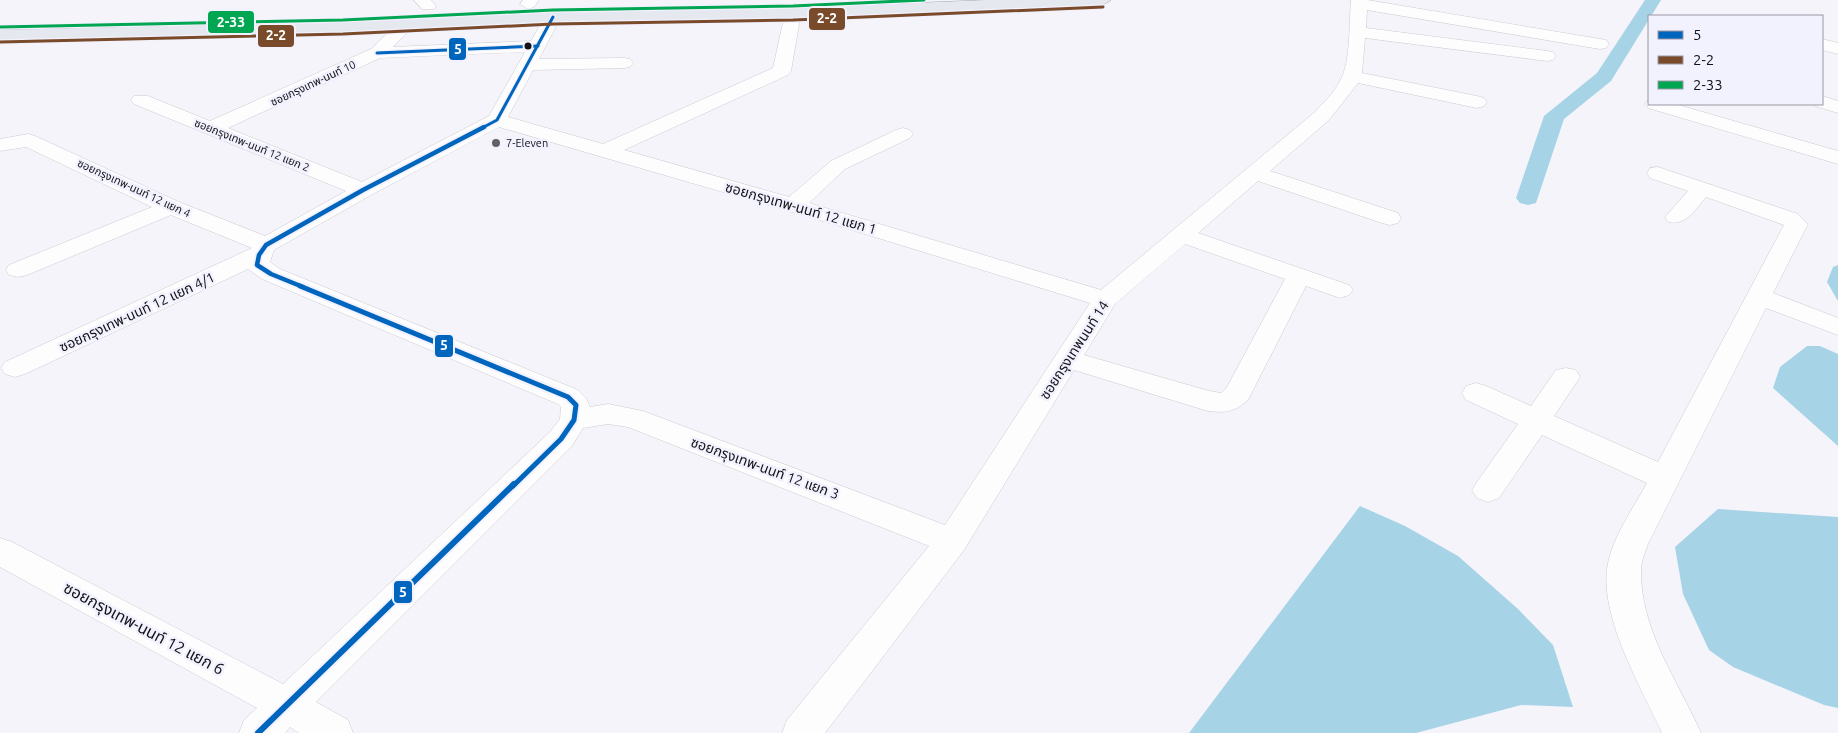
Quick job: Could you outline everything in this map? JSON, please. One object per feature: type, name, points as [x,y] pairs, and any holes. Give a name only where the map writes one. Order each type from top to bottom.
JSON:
[{"type":"main road","points":[[0,20],[343,10],[425,3],[654,0]]},
{"type":"main road","points":[[0,36],[329,27],[553,17],[793,13],[1103,0]]},
{"type":"main road","points":[[329,27],[327,21],[329,17],[343,10]]},
{"type":"main road","points":[[250,29],[266,21],[264,13]]},
{"type":"street","points":[[1477,102],[1353,77],[1359,2],[1600,44]]},
{"type":"street","points":[[605,151],[782,71],[793,13]]},
{"type":"street","points":[[497,120],[553,17]]},
{"type":"street","name":"ซอยกรุงเทพ-นนท์ 10","points":[[211,128],[378,53],[407,24]]},
{"type":"street","points":[[1356,32],[1547,56]]},
{"type":"street","points":[[1823,44],[1838,49]]},
{"type":"street","points":[[378,53],[534,55],[624,63]]},
{"type":"street","name":"ซอยกรุงเทพนนท์ 14","points":[[801,733],[952,541],[1105,299],[1322,116],[1353,77]]},
{"type":"street","name":"ซอยกรุงเทพ-นนท์ 12 แยก 2","points":[[141,100],[363,190]]},
{"type":"street","points":[[1823,102],[1838,107]]},
{"type":"street","points":[[1659,105],[1838,158]]},
{"type":"street","name":"ซอยกรุงเทพ-นนท์ 12 แยก 1","points":[[497,120],[1105,299]]},
{"type":"street","name":"ซอยกรุงเทพ-นนท์ 12 แยก 4/1","points":[[16,368],[263,250],[363,190],[497,120]]},
{"type":"street","points":[[792,206],[838,165],[903,134]]},
{"type":"street","name":"ซอยกรุงเทพ-นนท์ 12 แยก 4","points":[[0,145],[28,140],[263,250]]},
{"type":"street","points":[[1658,172],[1783,216],[1796,224],[1631,544],[1624,569],[1627,602],[1636,638],[1682,733]]},
{"type":"street","points":[[1256,173],[1390,218]]},
{"type":"street","points":[[1676,217],[1702,189]]},
{"type":"street","points":[[18,270],[171,206]]},
{"type":"street","points":[[1182,235],[1340,290]]},
{"type":"street","points":[[258,733],[561,439],[574,420],[576,405],[568,397],[271,274],[257,265],[263,250]]},
{"type":"street","points":[[1068,359],[1208,401],[1227,403],[1238,393],[1300,276]]},
{"type":"street","points":[[1759,296],[1838,327]]},
{"type":"street","points":[[1488,490],[1538,421],[1566,377]]},
{"type":"street","points":[[1476,393],[1665,478]]},
{"type":"street","name":"ซอยกรุงเทพ-นนท์ 12 แยก 3","points":[[574,420],[608,414],[634,418],[952,541]]},
{"type":"street","name":"ซอยกรุงเทพ-นนท์ 12 แยก 6","points":[[0,551],[287,705],[334,733]]},
{"type":"water","points":[[1838,265],[1838,301],[1827,282],[1833,267]]},
{"type":"water","points":[[1807,346],[1820,346],[1838,354],[1838,446],[1773,388],[1780,367]]},
{"type":"water","points":[[1360,506],[1405,526],[1458,556],[1518,609],[1553,645],[1573,707],[1521,705],[1416,733],[1189,733]]},
{"type":"water","points":[[1718,509],[1838,517],[1838,708],[1824,705],[1733,667],[1709,650],[1683,594],[1675,547]]},
{"type":"waterway","points":[[1528,198],[1554,116],[1604,77],[1653,0]]},
{"type":"transit line","name":"2-33","points":[[0,27],[343,20],[553,10],[793,6],[924,0]]},
{"type":"transit line","name":"2-2","points":[[0,42],[343,34],[553,24],[793,20],[1103,7]]},
{"type":"transit line","name":"5","points":[[258,733],[561,439],[574,420],[576,405],[568,397],[271,274],[257,265],[259,255],[266,245],[363,190],[497,120],[553,17]]},
{"type":"transit line","name":"5","points":[[377,53],[538,46]]},
{"type":"place","name":"7-Eleven","points":[[496,143]]}]
